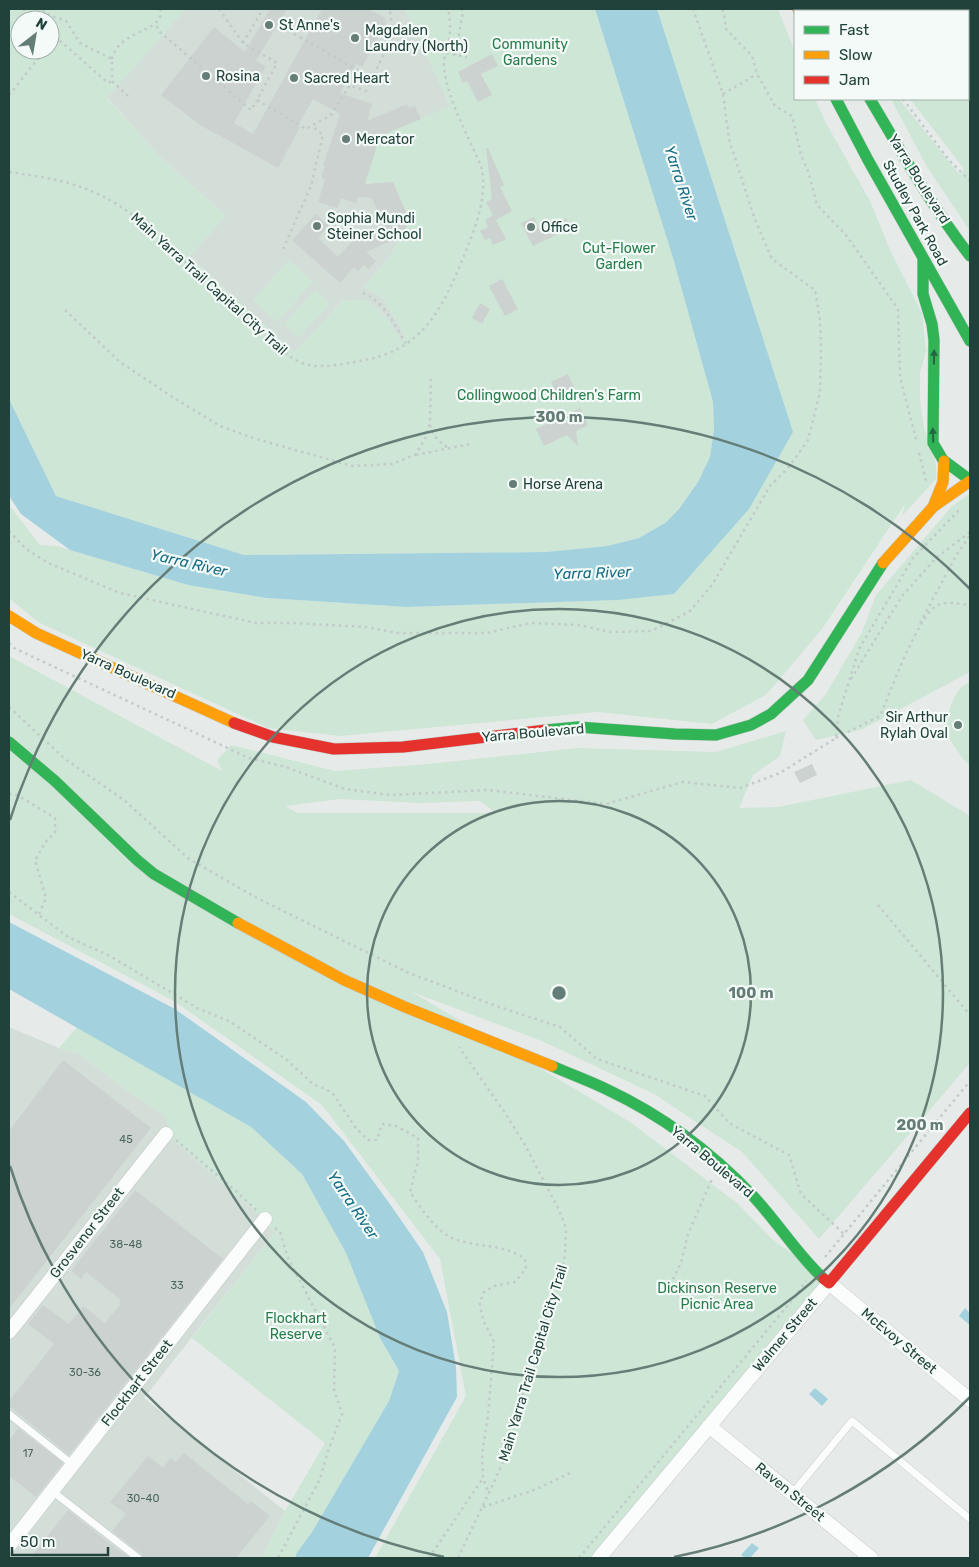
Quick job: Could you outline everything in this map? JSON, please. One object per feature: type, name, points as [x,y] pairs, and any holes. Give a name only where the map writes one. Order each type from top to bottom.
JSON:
[{"type":"street","name":"Studley Park Road","points":[[837,100],[868,160],[970,341]]},
{"type":"street","name":"Yarra Boulevard","points":[[871,100],[926,194],[970,256]]},
{"type":"street","points":[[923,258],[923,294],[932,324],[934,340],[932,436],[934,448],[944,461],[970,480]]},
{"type":"street","points":[[933,507],[943,482],[944,461]]},
{"type":"street","name":"Yarra Boulevard","points":[[9,616],[36,633],[241,726],[273,737],[334,749],[403,747],[578,727],[716,735],[751,726],[771,714],[808,680],[885,560],[933,507],[970,480]]},
{"type":"street","name":"Yarra Boulevard","points":[[9,742],[56,781],[137,860],[154,874],[218,912],[344,980],[405,1007],[607,1088],[631,1100],[688,1138],[718,1164],[770,1214],[814,1270],[829,1282]]},
{"type":"street","name":"Walmer Street","points":[[599,1558],[970,1113]]},
{"type":"street","name":"Grosvenor Street","points":[[11,1325],[166,1134]]},
{"type":"street","name":"Flockhart Street","points":[[9,1546],[265,1219]]},
{"type":"street","name":"McEvoy Street","points":[[829,1282],[970,1400]]},
{"type":"street","name":"Raven Street","points":[[709,1426],[871,1558]]},
{"type":"lane","points":[[9,1414],[73,1465]]},
{"type":"lane","points":[[792,1494],[852,1421],[970,1519]]},
{"type":"lane","points":[[52,1491],[138,1558]]},
{"type":"path","points":[[43,9],[49,15],[66,21],[80,43],[112,59]]},
{"type":"path","points":[[128,96],[112,81],[112,59],[116,49],[123,41],[155,24],[160,18],[161,9]]},
{"type":"path","points":[[155,24],[160,32],[251,110],[277,64],[243,44],[219,9]]},
{"type":"path","points":[[243,44],[263,9]]},
{"type":"path","points":[[257,100],[306,129],[331,115],[350,85],[366,91],[393,35],[390,10],[388,9]]},
{"type":"path","name":"Main Yarra Trail Capital City Trail","points":[[9,172],[80,185],[105,196],[121,206],[154,233],[274,343],[300,362],[326,366],[382,356],[406,344],[429,324],[442,306],[470,244],[482,198],[484,181],[482,169],[449,90],[444,69],[450,22],[448,9]]},
{"type":"path","points":[[455,55],[462,9]]},
{"type":"path","points":[[9,531],[26,549],[48,563],[120,593],[256,623],[292,623],[366,628],[397,633],[487,633],[530,623],[580,625],[610,632],[643,632],[651,631],[688,612],[712,585],[770,486],[789,467],[808,440],[820,392],[820,328],[815,290],[772,259],[754,217],[729,139],[723,94],[693,9]]},
{"type":"path","points":[[723,9],[726,29],[752,56],[757,74],[775,106],[792,116],[801,155],[808,171],[817,205],[846,235],[898,309],[900,377],[917,443]]},
{"type":"path","points":[[294,34],[372,80]]},
{"type":"path","points":[[60,41],[108,83],[112,81]]},
{"type":"path","points":[[446,53],[468,57]]},
{"type":"path","points":[[9,95],[37,60]]},
{"type":"path","points":[[723,94],[757,74]]},
{"type":"path","points":[[904,100],[949,160],[970,181]]},
{"type":"path","points":[[284,249],[311,186],[323,135],[312,126]]},
{"type":"path","points":[[363,293],[375,300],[392,321],[406,344]]},
{"type":"path","points":[[65,310],[120,362],[220,426],[253,438],[352,466],[392,464],[415,455],[470,444]]},
{"type":"path","points":[[431,376],[430,424],[433,435],[441,444],[449,448]]},
{"type":"path","points":[[415,455],[425,439],[430,424]]},
{"type":"path","points":[[919,453],[933,507]]},
{"type":"path","points":[[836,738],[880,716],[918,629],[956,556],[970,534]]},
{"type":"path","points":[[849,682],[902,596],[936,558],[970,534]]},
{"type":"path","points":[[918,629],[935,606],[949,602],[970,605]]},
{"type":"path","points":[[9,707],[65,759],[124,800],[188,859],[256,898],[409,973],[499,1007],[560,1027],[597,1059],[705,1096],[729,1123],[789,1155],[801,1194],[844,1234]]},
{"type":"path","points":[[9,794],[17,796],[55,818],[54,833],[47,840],[35,860],[46,898],[38,914]]},
{"type":"path","points":[[9,892],[68,937],[108,955],[199,1009],[228,1021],[287,1060],[314,1085],[326,1088],[334,1095],[354,1127],[368,1140],[377,1140],[382,1124],[396,1126],[418,1138],[418,1161],[410,1192],[423,1211],[451,1237],[516,1252],[525,1259],[526,1268],[515,1282],[494,1286],[483,1293],[480,1304],[483,1320],[494,1342],[488,1416],[482,1454],[483,1478],[489,1494]]},
{"type":"path","points":[[878,905],[970,1015]]},
{"type":"path","name":"Main Yarra Trail Capital City Trail","points":[[458,1046],[506,1114],[525,1145],[559,1210],[566,1228],[565,1254],[561,1278],[541,1331],[502,1465],[458,1558]]},
{"type":"path","points":[[579,1558],[970,1081]]},
{"type":"path","points":[[166,1134],[182,1144],[238,1192],[280,1232],[288,1258],[335,1348],[334,1389],[342,1414],[320,1479],[278,1558]]},
{"type":"path","points":[[670,1285],[681,1263],[688,1234],[718,1164]]},
{"type":"path","points":[[483,1507],[537,1489],[572,1472]]},
{"type":"path","points":[[429,1558],[483,1478]]},
{"type":"shaded area","points":[[15,9],[404,9],[450,106],[365,184],[393,182],[410,221],[389,258],[364,287],[383,298],[405,336],[402,343],[386,317],[367,300],[342,301],[295,353],[189,256],[226,216],[160,157],[98,87],[60,34],[60,10]]},
{"type":"shaded area","points":[[9,1027],[59,1048],[78,1053],[128,1091],[165,1115],[172,1139],[261,1217],[275,1232],[144,1398],[285,1511],[262,1558],[9,1558]]},
{"type":"green space","name":"Collingwood Children's Farm","points":[[9,9],[186,9],[107,98],[160,157],[226,216],[189,257],[295,352],[342,301],[367,300],[386,317],[402,342],[405,336],[383,298],[364,287],[389,258],[410,221],[393,182],[365,184],[380,136],[450,106],[404,9],[595,9],[673,258],[713,402],[714,429],[710,457],[698,482],[679,509],[665,523],[639,538],[607,546],[546,552],[244,555],[56,496],[9,399]]},
{"type":"green space","points":[[657,9],[778,9],[794,49],[794,100],[815,100],[826,123],[870,201],[891,252],[922,313],[926,351],[920,372],[920,400],[924,428],[936,464],[936,479],[902,516],[905,504],[822,629],[766,695],[712,724],[598,712],[340,736],[268,728],[38,622],[9,598],[9,505],[40,545],[57,546],[188,585],[266,598],[407,607],[618,600],[749,509]]},
{"type":"green space","points":[[847,9],[946,9],[946,10]]},
{"type":"green space","points":[[970,90],[970,231],[927,167],[892,100],[900,100],[960,175],[964,169],[911,100],[969,100]]},
{"type":"green space","points":[[289,260],[313,282],[277,322],[253,300]]},
{"type":"green space","points":[[315,290],[330,304],[299,338],[284,324]]},
{"type":"green space","points":[[970,494],[970,672],[863,729],[816,740],[803,720],[826,694],[862,632],[876,595],[952,506]]},
{"type":"green space","name":"Dickinson Reserve Picnic Area","points":[[9,656],[222,771],[217,760],[231,745],[335,771],[428,764],[578,748],[716,752],[786,731],[780,756],[753,775],[739,808],[778,807],[911,780],[970,816],[970,1063],[819,1239],[742,1152],[654,1094],[542,1041],[412,992],[630,1122],[737,1203],[773,1240],[815,1270],[829,1283],[599,1558],[375,1558],[466,1396],[440,1259],[322,1105],[174,1001],[9,914]],"holes":[[[340,799],[419,803],[480,801],[496,813],[298,813],[285,806]]]},
{"type":"green space","name":"Sir Arthur Rylah Oval","points":[[970,682],[970,766],[962,758],[945,732],[947,718],[955,696],[964,685]]},
{"type":"green space","name":"Flockhart Reserve","points":[[77,1027],[251,1127],[302,1174],[346,1253],[380,1338],[399,1371],[389,1401],[312,1532],[296,1554],[296,1558],[262,1558],[285,1511],[325,1443],[192,1338],[275,1232],[261,1217],[172,1139],[164,1115],[128,1091],[78,1053],[59,1048]]},
{"type":"water","name":"Yarra River","points":[[595,9],[657,9],[793,432],[749,509],[674,594],[618,600],[407,607],[266,598],[188,585],[70,550],[21,514],[9,496],[9,399],[56,496],[244,555],[546,552],[607,546],[639,538],[665,523],[679,509],[698,482],[710,457],[714,429],[713,402],[673,258]]},
{"type":"water","name":"Yarra River","points":[[9,922],[175,1009],[306,1102],[344,1141],[423,1252],[447,1312],[456,1367],[457,1397],[368,1558],[296,1558],[296,1554],[312,1532],[389,1401],[399,1371],[380,1338],[346,1253],[302,1174],[251,1127],[9,989]]},
{"type":"water","points":[[965,1308],[970,1313],[970,1325],[959,1316]]},
{"type":"water","points":[[815,1388],[828,1399],[822,1406],[809,1394]]},
{"type":"water","points":[[752,1543],[759,1548],[750,1558],[745,1558],[741,1555]]},
{"type":"building","points":[[270,9],[287,9],[256,61],[266,66],[234,123],[253,134],[322,9],[368,9],[384,17],[386,23],[362,67],[356,64],[340,93],[372,104],[367,121],[407,104],[409,108],[415,106],[421,119],[380,136],[365,184],[393,182],[410,221],[401,237],[399,236],[395,242],[393,240],[366,252],[376,261],[369,269],[363,265],[358,271],[354,267],[340,283],[292,240],[316,214],[329,226],[318,238],[338,257],[362,231],[368,236],[380,231],[383,223],[372,198],[358,197],[356,203],[341,198],[337,208],[318,202],[325,179],[321,178],[325,166],[323,166],[340,114],[313,99],[278,168],[200,125],[161,95],[214,27],[245,52]]},
{"type":"building","points":[[492,54],[498,66],[481,74],[492,95],[478,102],[467,81],[463,83],[458,72]]},
{"type":"building","points":[[486,148],[488,148],[504,185],[500,187],[512,211],[496,220],[506,239],[493,245],[490,238],[485,240],[480,231],[488,227],[485,220],[493,215],[486,202],[492,199]]},
{"type":"building","points":[[534,217],[540,231],[566,218],[571,228],[533,246],[521,223]]},
{"type":"building","points":[[502,279],[518,309],[505,316],[489,286]]},
{"type":"building","points":[[480,303],[490,309],[482,324],[472,318]]},
{"type":"building","points":[[568,374],[574,387],[557,394],[551,382]]},
{"type":"building","points":[[580,408],[588,425],[576,431],[578,446],[567,435],[544,446],[536,429]]},
{"type":"building","points":[[812,764],[817,775],[800,783],[794,772]]},
{"type":"building","points":[[63,1060],[151,1128],[9,1309],[9,1131]]},
{"type":"building","points":[[135,1190],[223,1259],[69,1455],[9,1406],[9,1401],[54,1344],[28,1324],[43,1305],[69,1324],[83,1306],[105,1323],[121,1304],[119,1303],[121,1300],[86,1272],[81,1279],[71,1271]]},
{"type":"building","points":[[18,1428],[63,1463],[36,1497],[9,1476],[9,1441]]},
{"type":"building","points":[[184,1453],[248,1504],[251,1501],[270,1516],[236,1558],[143,1558],[141,1554],[112,1531],[126,1514],[110,1502],[148,1456],[163,1468],[171,1458],[176,1462]]},
{"type":"building","points":[[68,1510],[105,1540],[130,1558],[30,1558]]},
{"type":"traffic: fast","points":[[837,100],[868,160],[970,341]]},
{"type":"traffic: fast","points":[[871,100],[930,199],[970,256]]},
{"type":"traffic: fast","points":[[923,258],[923,294],[932,324],[934,340],[933,443],[943,460],[970,480]]},
{"type":"traffic: fast","points":[[546,730],[578,727],[716,735],[751,725],[771,714],[808,680],[883,563]]},
{"type":"traffic: fast","points":[[9,742],[55,781],[154,874],[238,923]]},
{"type":"traffic: fast","points":[[552,1066],[628,1100],[666,1123],[702,1149],[752,1195],[805,1260],[824,1279]]},
{"type":"traffic: slow","points":[[933,507],[943,482],[944,461]]},
{"type":"traffic: slow","points":[[883,563],[933,507],[970,481]]},
{"type":"traffic: slow","points":[[9,616],[36,633],[234,723]]},
{"type":"traffic: slow","points":[[238,923],[344,980],[405,1007],[552,1066]]},
{"type":"traffic: jam","points":[[234,723],[273,737],[334,749],[403,747],[546,730]]},
{"type":"traffic: jam","points":[[824,1279],[829,1283],[970,1113]]},
{"type":"place","name":"St Anne's","points":[[269,25]]},
{"type":"place","name":"Magdalen Laundry (North)","points":[[355,38]]},
{"type":"place","name":"Rosina","points":[[206,76]]},
{"type":"place","name":"Sacred Heart","points":[[294,78]]},
{"type":"place","name":"Mercator","points":[[346,139]]},
{"type":"place","name":"Sophia Mundi Steiner School","points":[[317,226]]},
{"type":"place","name":"Office","points":[[531,227]]},
{"type":"place","name":"Horse Arena","points":[[513,484]]},
{"type":"place","name":"Sir Arthur Rylah Oval","points":[[958,725]]},
{"type":"park label","name":"Community Gardens","points":[[530,52]]},
{"type":"park label","name":"Cut-Flower Garden","points":[[619,256]]}]
